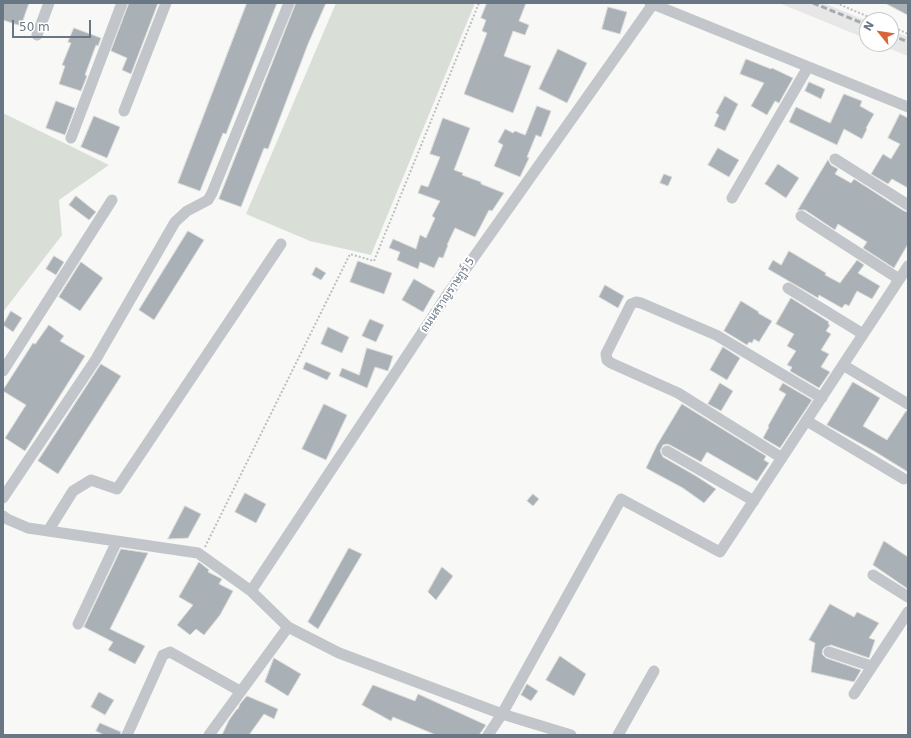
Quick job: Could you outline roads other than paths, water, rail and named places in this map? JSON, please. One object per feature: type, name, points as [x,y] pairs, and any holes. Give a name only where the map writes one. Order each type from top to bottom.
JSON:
[{"type":"street","points":[[37,35],[49,3]]},
{"type":"street","points":[[71,138],[122,3]]},
{"type":"street","points":[[124,111],[166,3]]},
{"type":"street","points":[[3,498],[96,359],[175,222],[187,211],[208,200],[289,3]]},
{"type":"street","points":[[651,4],[908,107]]},
{"type":"street","name":"ถนนสราญราษฎร์ 5","points":[[251,591],[445,298],[651,4]]},
{"type":"street","points":[[732,198],[808,66]]},
{"type":"street","points":[[835,159],[908,205]]},
{"type":"street","points":[[3,371],[112,200]]},
{"type":"street","points":[[801,216],[900,279]]},
{"type":"street","points":[[48,531],[73,491],[91,480],[117,489],[281,244]]},
{"type":"street","points":[[488,735],[502,714],[621,499],[720,552],[908,266]]},
{"type":"street","points":[[788,288],[863,334]]},
{"type":"street","points":[[782,458],[678,394],[607,360],[606,354],[632,304],[636,302],[641,303],[716,335],[822,398]]},
{"type":"street","points":[[843,365],[908,404]]},
{"type":"street","points":[[807,420],[904,479]]},
{"type":"street","points":[[667,451],[754,501]]},
{"type":"street","points":[[4,520],[28,528],[198,553],[251,591],[288,626],[339,653],[502,714],[571,735]]},
{"type":"street","points":[[78,624],[117,541]]},
{"type":"street","points":[[873,575],[908,597]]},
{"type":"street","points":[[854,694],[871,666],[908,612]]},
{"type":"street","points":[[209,735],[288,626]]},
{"type":"street","points":[[127,735],[163,654],[170,652],[240,691]]},
{"type":"street","points":[[829,652],[871,666]]},
{"type":"street","points":[[618,735],[654,671]]},
{"type":"railway","points":[[813,3],[859,22]]},
{"type":"railway","points":[[899,38],[908,42]]}]
